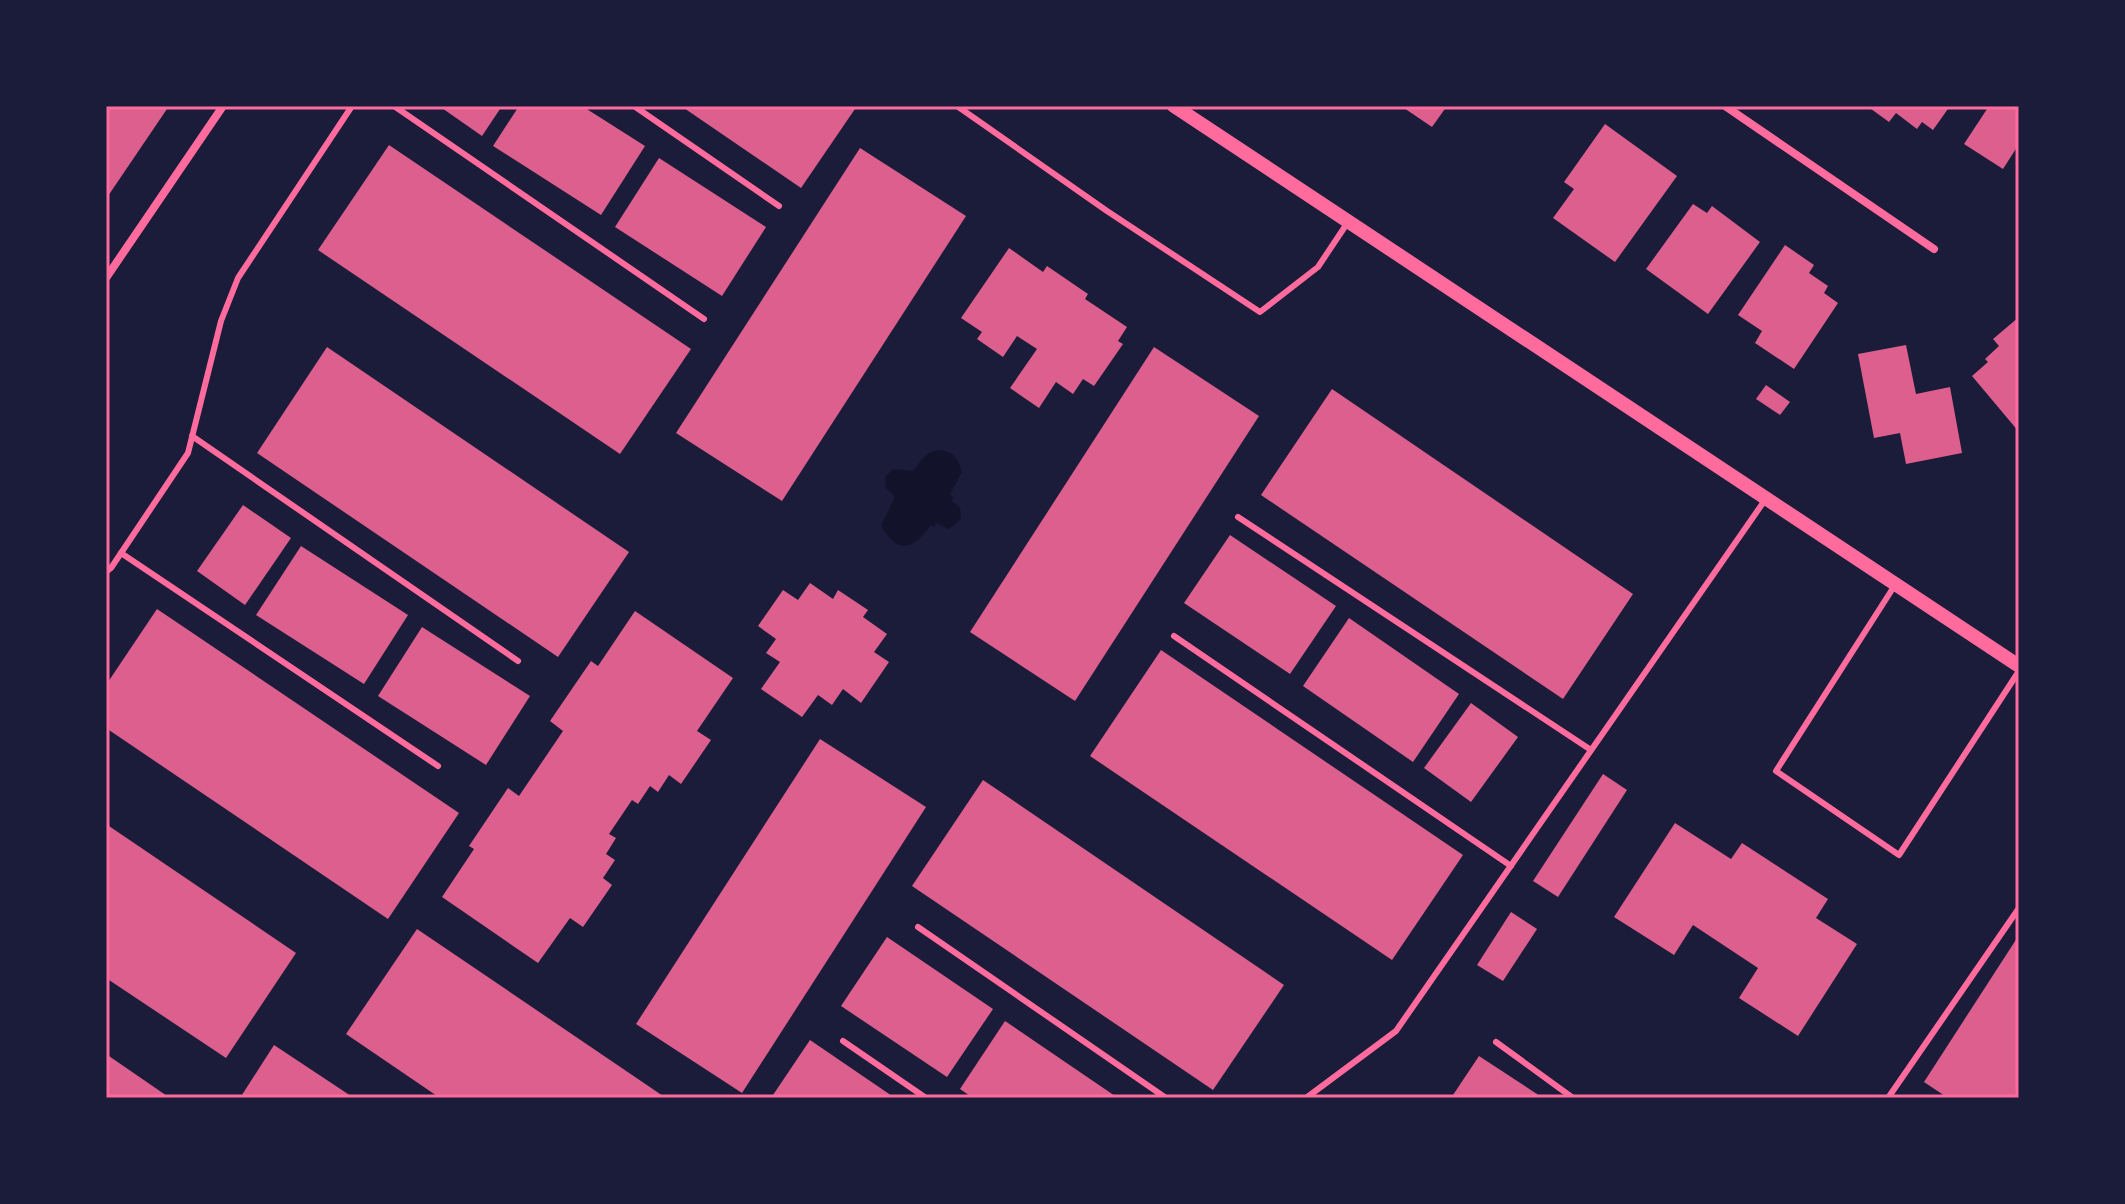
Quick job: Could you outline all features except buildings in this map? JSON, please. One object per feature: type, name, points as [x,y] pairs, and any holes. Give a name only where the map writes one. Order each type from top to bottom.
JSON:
[{"type":"street","points":[[106,278],[223,106]]},
{"type":"street","points":[[1174,106],[2019,668]]},
{"type":"street","points":[[1725,106],[1934,249]]},
{"type":"lane","points":[[106,572],[188,453],[221,321],[238,278],[352,106]]},
{"type":"lane","points":[[394,106],[704,319]]},
{"type":"lane","points":[[634,106],[779,206]]},
{"type":"lane","points":[[957,106],[1107,211],[1260,312],[1318,267],[1348,222]]},
{"type":"lane","points":[[192,436],[518,661]]},
{"type":"lane","points":[[1306,1098],[1396,1031],[1765,500]]},
{"type":"lane","points":[[1238,517],[1591,750]]},
{"type":"lane","points":[[121,553],[438,766]]},
{"type":"lane","points":[[1895,585],[1776,771],[1899,855],[2019,668]]},
{"type":"lane","points":[[1174,636],[1511,866]]},
{"type":"lane","points":[[1888,1098],[2019,908]]},
{"type":"lane","points":[[918,927],[1166,1098]]},
{"type":"lane","points":[[843,1041],[926,1098]]},
{"type":"lane","points":[[1496,1042],[1573,1098]]},
{"type":"shaded area","points":[[941,450],[955,457],[962,472],[950,494],[952,501],[960,508],[961,519],[949,529],[936,523],[934,527],[931,525],[912,544],[900,545],[881,526],[895,497],[886,488],[885,477],[893,469],[913,471],[928,454]]}]
